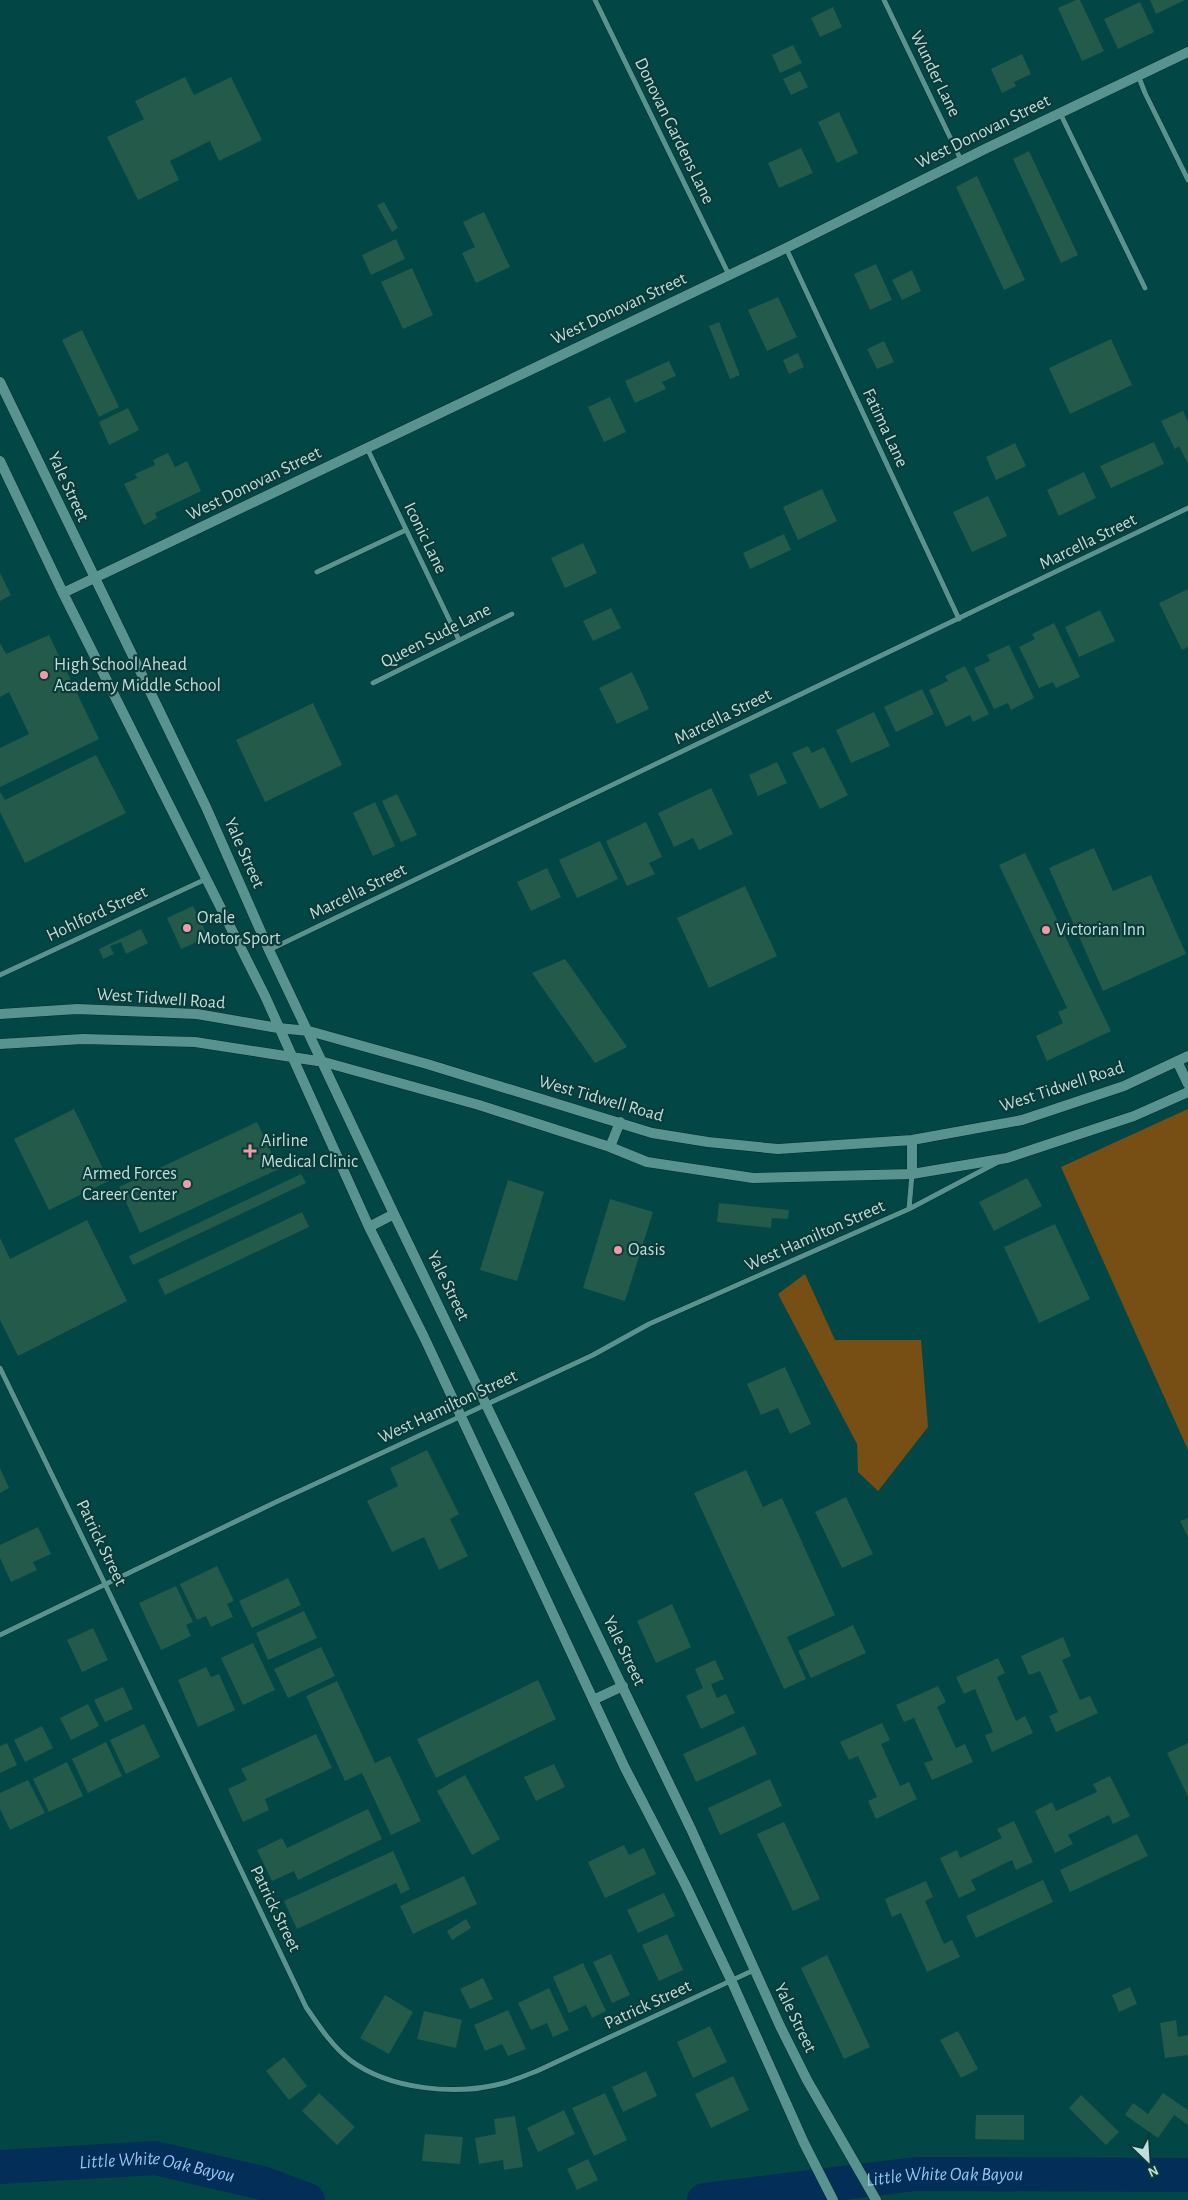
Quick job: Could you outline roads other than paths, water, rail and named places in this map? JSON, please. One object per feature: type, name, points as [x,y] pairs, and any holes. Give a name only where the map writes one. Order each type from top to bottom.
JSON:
[{"type":"main road","name":"West Donovan Street","points":[[63,593],[786,248],[961,160],[1188,52]]},
{"type":"main road","name":"Yale Street","points":[[0,382],[206,807],[270,950],[394,1214],[487,1404],[550,1539],[623,1686],[793,2053],[876,2200]]},
{"type":"main road","points":[[0,461],[63,593],[265,996],[369,1227],[461,1416],[593,1700],[732,1982],[818,2172],[833,2200]]},
{"type":"main road","name":"West Tidwell Road","points":[[0,1014],[77,1010],[197,1014],[278,1028],[309,1031],[652,1133],[708,1142],[778,1149],[912,1140],[1022,1120],[1124,1086],[1188,1056]]},
{"type":"main road","points":[[0,1044],[82,1040],[181,1042],[324,1062],[479,1105],[647,1162],[753,1178],[912,1174],[1007,1158],[1134,1116],[1188,1092]]},
{"type":"main road","points":[[1177,1061],[1188,1084]]},
{"type":"main road","points":[[610,1148],[620,1122]]},
{"type":"main road","points":[[912,1140],[912,1174]]},
{"type":"main road","points":[[369,1227],[394,1214]]},
{"type":"main road","points":[[593,1700],[623,1686]]},
{"type":"street","name":"Donovan Gardens Lane","points":[[595,0],[729,275]]},
{"type":"street","name":"Wunder Lane","points":[[884,0],[961,160]]},
{"type":"street","points":[[1138,75],[1188,180]]},
{"type":"street","points":[[1060,112],[1145,288]]},
{"type":"street","name":"Fatima Lane","points":[[786,248],[960,619]]},
{"type":"street","name":"Iconic Lane","points":[[366,448],[459,640]]},
{"type":"street","name":"Marcella Street","points":[[270,950],[1188,508]]},
{"type":"street","points":[[317,572],[406,530]]},
{"type":"street","name":"Queen Sude Lane","points":[[373,683],[512,614]]},
{"type":"street","name":"Hohlford Street","points":[[0,975],[206,879]]},
{"type":"street","name":"West Hamilton Street","points":[[0,1635],[276,1502],[592,1355],[650,1324],[909,1209],[1007,1158]]},
{"type":"street","name":"West Hamilton Street","points":[[909,1209],[912,1174]]},
{"type":"street","name":"Patrick Street","points":[[0,1368],[105,1584],[306,2008],[326,2037],[350,2060],[377,2076],[419,2088],[470,2089],[504,2083],[537,2071],[732,1982],[754,1970]]},
{"type":"waterway","name":"Little White Oak Bayou","points":[[0,2167],[155,2158],[262,2183],[308,2200]]},
{"type":"waterway","name":"Little White Oak Bayou","points":[[704,2200],[916,2174],[1188,2175]]},
{"type":"place","name":"High School Ahead Academy Middle School","points":[[44,675]]},
{"type":"place","name":"Orale Motor Sport","points":[[187,928]]},
{"type":"place","name":"Victorian Inn","points":[[1046,930]]},
{"type":"place","name":"Airline Medical Clinic","points":[[250,1151]]},
{"type":"place","name":"Armed Forces Career Center","points":[[187,1184]]},
{"type":"place","name":"Oasis","points":[[618,1250]]}]
